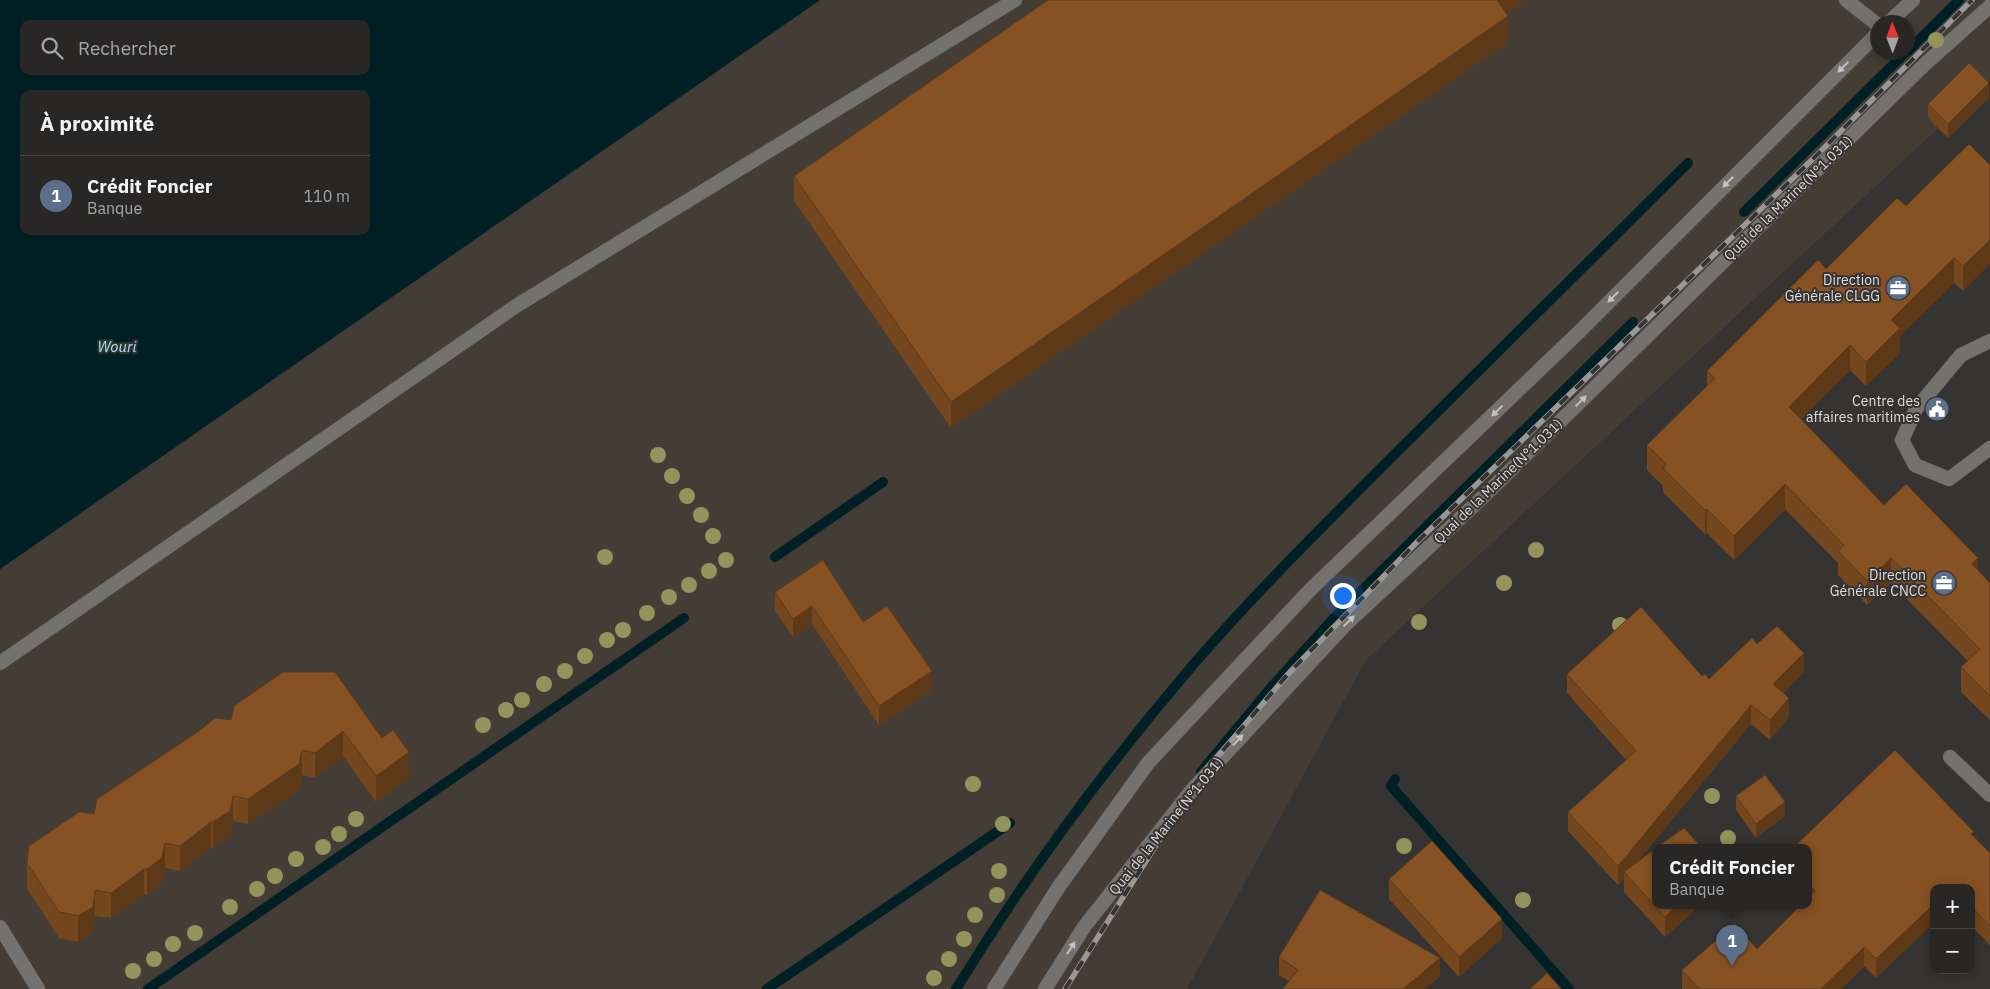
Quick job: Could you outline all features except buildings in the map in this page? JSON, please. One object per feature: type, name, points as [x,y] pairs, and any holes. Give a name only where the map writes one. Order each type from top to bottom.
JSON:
[{"type":"street","points":[[0,663],[516,306],[1014,0]]},
{"type":"street","points":[[1846,0],[1870,20]]},
{"type":"street","points":[[1896,15],[1913,0]]},
{"type":"street","name":"Quai de la Marine(N°1.031)","points":[[1044,989],[1084,927],[1192,790],[1346,624],[1484,496],[1924,65],[1990,6]]},
{"type":"street","points":[[994,989],[1058,888],[1148,763],[1311,589],[1580,331],[1870,41]]},
{"type":"street","points":[[1990,341],[1961,356],[1916,409],[1902,440],[1915,465],[1949,479],[1990,448]]},
{"type":"street","points":[[1950,757],[1990,795]]},
{"type":"street","points":[[0,927],[38,989]]},
{"type":"shaded area","points":[[820,0],[1990,0],[1990,80],[1366,660],[1187,989],[0,989],[0,569]]},
{"type":"water","name":"Wouri","points":[[0,0],[820,0],[0,569]]},
{"type":"waterway","points":[[1915,44],[1959,0]]},
{"type":"waterway","points":[[1744,212],[1898,60]]},
{"type":"waterway","points":[[956,989],[1038,864],[1128,743],[1192,666],[1268,583],[1347,502],[1688,163]]},
{"type":"waterway","points":[[1201,772],[1274,684],[1332,620],[1633,322]]},
{"type":"waterway","points":[[775,557],[883,482]]},
{"type":"waterway","points":[[148,989],[684,618]]},
{"type":"waterway","points":[[1395,779],[1391,786],[1569,989]]},
{"type":"waterway","points":[[767,989],[1010,823]]},
{"type":"railway","points":[[1065,989],[1196,782],[1288,674],[1418,541],[1819,153],[1972,0]]},
{"type":"place","name":"Direction Générale CLGG","points":[[1898,288]]},
{"type":"place","name":"Centre des affaires maritimes","points":[[1937,409]]},
{"type":"place","name":"Direction Générale CNCC","points":[[1944,583]]},
{"type":"place","name":"Crédit Foncier","points":[[1732,966]]}]
